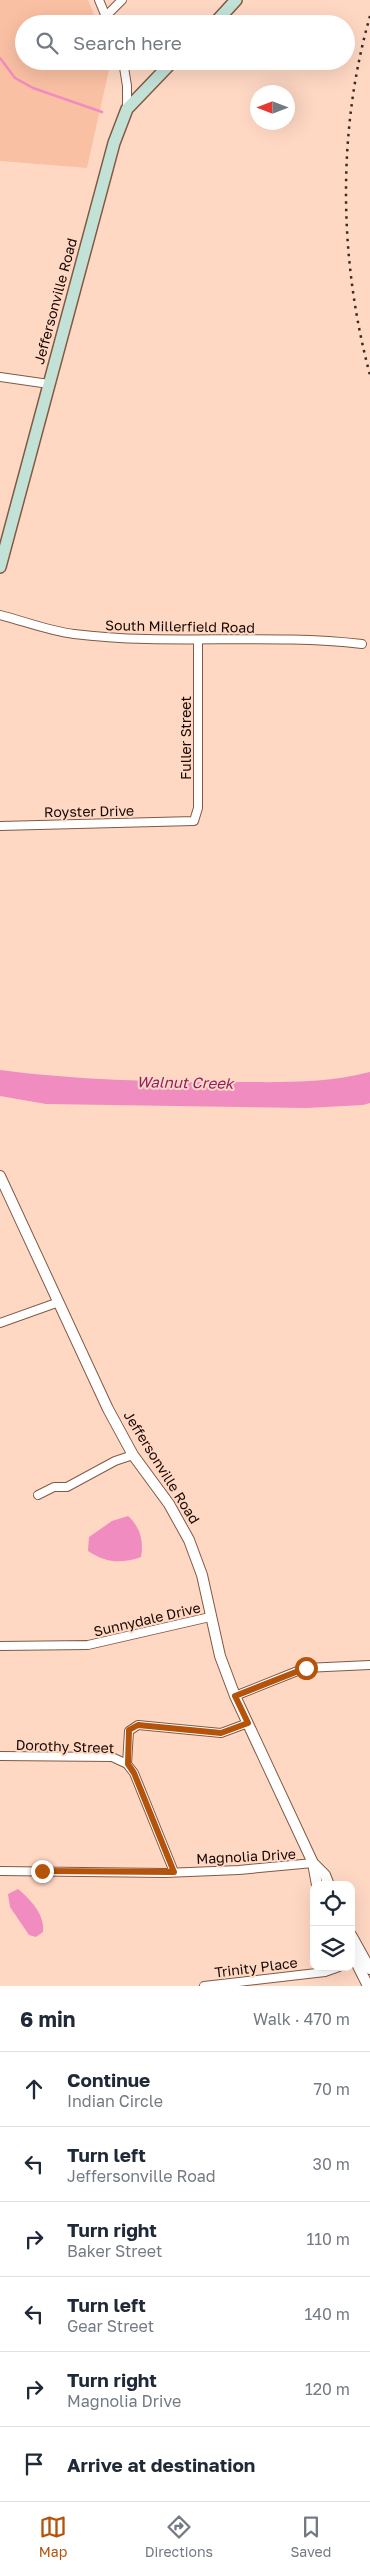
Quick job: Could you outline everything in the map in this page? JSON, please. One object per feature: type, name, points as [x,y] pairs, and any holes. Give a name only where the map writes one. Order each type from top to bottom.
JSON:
[{"type":"main road","points":[[222,15],[236,0]]},
{"type":"main road","name":"Jeffersonville Road","points":[[0,568],[112,152],[127,110],[165,70]]},
{"type":"street","points":[[99,0],[106,15]]},
{"type":"street","points":[[107,15],[122,0]]},
{"type":"street","points":[[125,70],[128,86],[127,110]]},
{"type":"street","points":[[0,377],[49,384]]},
{"type":"street","name":"South Millerfield Road","points":[[0,615],[71,634],[198,640],[228,638],[362,644]]},
{"type":"street","name":"Fuller Street","points":[[179,823],[194,820],[198,808],[198,640]]},
{"type":"street","name":"Royster Drive","points":[[0,826],[179,823]]},
{"type":"street","name":"Jeffersonville Road","points":[[0,1176],[108,1409],[133,1455],[169,1504],[189,1540],[202,1575],[220,1656],[235,1696],[313,1863],[316,1881]]},
{"type":"street","points":[[0,1323],[59,1302]]},
{"type":"street","points":[[38,1496],[54,1488],[67,1486],[116,1461],[133,1455]]},
{"type":"street","name":"Sunnydale Drive","points":[[0,1646],[88,1645],[210,1617]]},
{"type":"street","points":[[235,1696],[306,1668],[370,1664]]},
{"type":"street","points":[[174,1872],[134,1773],[128,1764],[129,1730],[138,1725],[221,1733],[248,1723]]},
{"type":"street","name":"Dorothy Street","points":[[0,1756],[112,1757],[128,1764]]},
{"type":"street","name":"Jeffersonville Road","points":[[313,1863],[325,1875],[327,1881]]},
{"type":"street","name":"Magnolia Drive","points":[[0,1871],[174,1872],[239,1870],[313,1863]]},
{"type":"street","points":[[355,1942],[370,1969]]},
{"type":"street","points":[[355,1962],[368,1986]]},
{"type":"street","name":"Trinity Place","points":[[204,1986],[328,1971]]},
{"type":"shaded area","points":[[0,0],[88,0],[94,15],[15,15],[15,70],[109,70],[87,168],[0,161]]},
{"type":"water","name":"Walnut Creek","points":[[0,1070],[86,1078],[202,1082],[301,1082],[335,1079],[370,1072],[370,1103],[307,1108],[46,1104],[0,1096]]},
{"type":"water","points":[[128,1516],[136,1525],[140,1535],[142,1545],[141,1557],[127,1561],[114,1561],[101,1558],[88,1551],[89,1537],[112,1521]]},
{"type":"water","points":[[18,1889],[32,1903],[42,1920],[43,1932],[36,1937],[29,1935],[10,1907],[8,1894]]},
{"type":"waterway","points":[[0,58],[15,78],[33,88],[102,112]]},
{"type":"railway","points":[[370,16],[359,60],[352,104],[347,150],[346,196],[352,287],[370,375]]},
{"type":"route","points":[[42,1871],[174,1872],[134,1773],[128,1764],[129,1730],[138,1725],[221,1733],[248,1723],[235,1696],[306,1668]]}]
